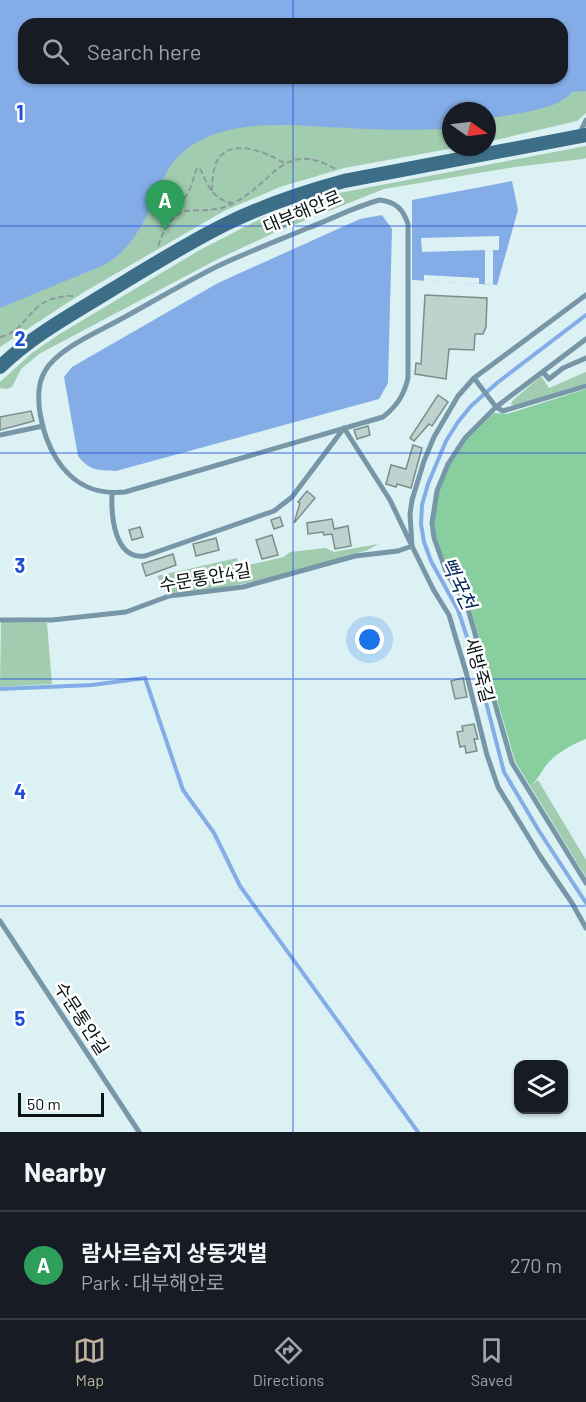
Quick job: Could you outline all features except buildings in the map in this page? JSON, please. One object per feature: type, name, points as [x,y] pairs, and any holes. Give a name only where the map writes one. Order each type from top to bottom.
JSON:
[{"type":"street","name":"대부해안로","points":[[0,367],[38,335],[74,312],[187,245],[256,210],[344,181],[582,136]]},
{"type":"lane","points":[[582,136],[586,120]]},
{"type":"lane","name":"대부해안로","points":[[392,201],[400,208],[408,224],[408,378],[400,400],[383,417],[112,494],[96,492],[72,479],[55,456],[43,426],[38,392],[40,382],[52,361],[78,342],[216,267],[370,202],[392,201]]},
{"type":"lane","name":"새방죽길","points":[[586,295],[458,396],[434,437],[424,461],[410,514],[412,546],[433,589],[449,615],[487,755],[498,787],[586,928]]},
{"type":"lane","name":"새방죽길","points":[[586,339],[495,406],[465,438],[448,464],[433,508],[434,538],[447,574],[466,602],[512,763],[586,883]]},
{"type":"lane","name":"새방죽길","points":[[543,372],[549,380],[563,368],[586,358]]},
{"type":"lane","points":[[476,381],[495,406],[503,411],[586,386]]},
{"type":"lane","points":[[0,435],[43,426]]},
{"type":"lane","points":[[112,494],[111,509],[118,537],[129,554],[137,557],[145,555],[274,511],[284,505],[344,428],[390,500],[412,546]]},
{"type":"lane","name":"수문통안4길","points":[[0,620],[52,620],[126,612],[169,597],[243,586],[355,556],[398,551],[412,546]]},
{"type":"lane","name":"수문통안길","points":[[0,921],[139,1132]]},
{"type":"path","points":[[212,191],[216,164],[223,154],[237,148],[254,149],[284,163]]},
{"type":"path","points":[[174,217],[185,210],[211,209],[232,203],[250,192],[284,163],[301,159],[310,160],[329,166],[341,174]]},
{"type":"path","points":[[156,255],[163,233],[190,189],[198,168],[220,200],[232,203]]},
{"type":"path","points":[[211,209],[211,215]]},
{"type":"path","points":[[0,337],[12,333],[34,309],[47,300],[68,295],[79,299]]},
{"type":"green space","points":[[568,79],[586,82],[586,113],[577,121],[496,140],[496,102],[442,102],[442,150],[344,168],[280,187],[224,211],[84,292],[0,347],[0,281],[95,142],[518,84],[568,84]]},
{"type":"green space","points":[[586,146],[586,158],[583,159],[515,167],[384,189],[276,232],[216,260],[39,354],[21,369],[12,387],[0,388],[0,382],[32,353],[58,335],[198,251],[262,218],[339,193]]},
{"type":"green space","points":[[586,372],[586,383],[515,406],[511,405],[512,401],[541,376],[549,388]]},
{"type":"green space","points":[[586,389],[586,739],[556,755],[530,786],[515,761],[468,600],[449,571],[436,539],[434,523],[439,491],[450,465],[467,439],[494,413],[507,414]]},
{"type":"green space","points":[[378,544],[368,550],[295,571],[220,588],[170,593],[164,590],[157,576],[237,558],[239,567],[284,557],[290,552],[326,548],[334,552]]},
{"type":"green space","points":[[1,622],[47,623],[52,684],[0,687]]},
{"type":"green space","points":[[538,780],[586,860],[586,877],[530,786]]},
{"type":"water","points":[[0,0],[586,0],[586,91],[572,92],[556,104],[545,108],[496,117],[496,102],[442,102],[442,129],[277,125],[229,130],[207,137],[188,148],[171,165],[138,232],[123,251],[104,265],[0,308]]},
{"type":"water","points":[[512,181],[518,210],[497,285],[412,280],[412,200]]},
{"type":"water","points":[[382,215],[392,229],[388,383],[379,399],[116,471],[94,469],[86,465],[78,456],[64,377],[72,367],[218,283],[360,219]]},
{"type":"pier","points":[[499,236],[499,250],[493,250],[493,285],[485,284],[485,250],[422,252],[421,238]]},
{"type":"pier","points":[[424,275],[479,278],[479,284],[424,281]]},
{"type":"waterway","name":"뻑꾹천","points":[[586,315],[497,383],[471,406],[458,422],[446,441],[428,484],[422,505],[421,524],[424,542],[431,561],[458,610],[477,667],[504,772],[586,903]]},
{"type":"waterway","points":[[0,689],[92,685],[145,678],[183,790],[214,833],[240,886],[418,1132]]},
{"type":"place","name":"람사르습지 상동갯벌","points":[[165,230]]}]
